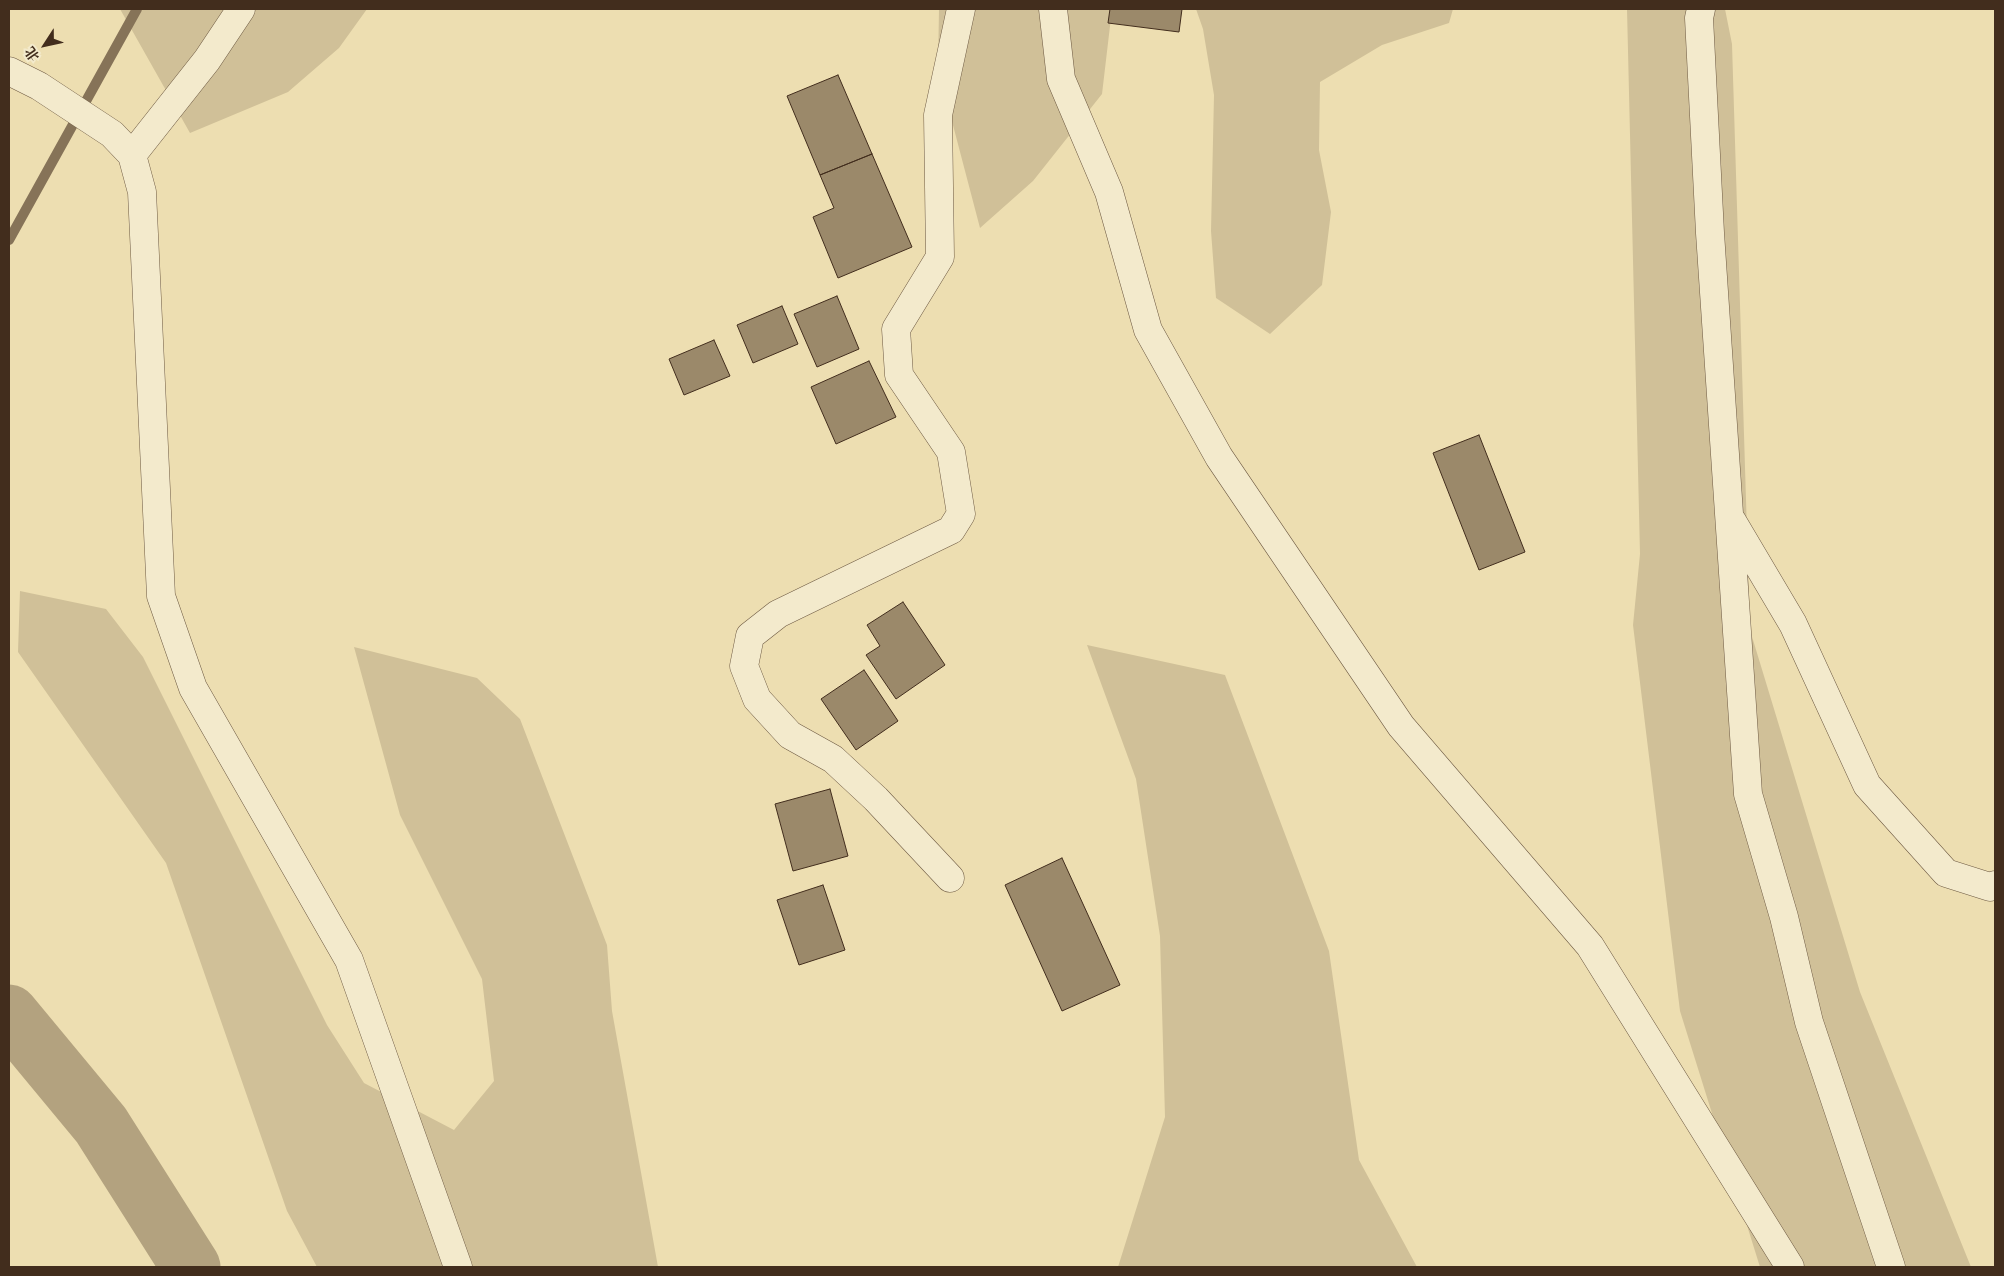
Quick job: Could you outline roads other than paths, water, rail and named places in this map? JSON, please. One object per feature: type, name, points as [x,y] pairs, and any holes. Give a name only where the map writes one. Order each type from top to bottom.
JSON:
[{"type":"street","points":[[132,155],[207,60],[241,9]]},
{"type":"street","points":[[950,878],[876,799],[833,759],[790,735],[757,699],[744,666],[750,636],[778,614],[951,530],[961,514],[951,452],[899,375],[896,329],[940,256],[938,116],[961,9]]},
{"type":"street","points":[[1053,9],[1061,79],[1109,192],[1148,330],[1219,457],[1401,726],[1590,946],[1790,1267]]},
{"type":"street","points":[[1701,9],[1699,18],[1710,233],[1748,794],[1784,917],[1808,1022],[1891,1267]]},
{"type":"street","points":[[9,71],[39,86],[112,134],[132,155],[142,192],[160,596],[193,688],[349,960],[458,1267]]},
{"type":"street","points":[[1729,515],[1793,624],[1867,785],[1946,873],[1990,887],[1995,885]]},
{"type":"waterway","points":[[9,240],[137,9]]},
{"type":"waterway","points":[[9,1014],[101,1125],[191,1267]]}]
